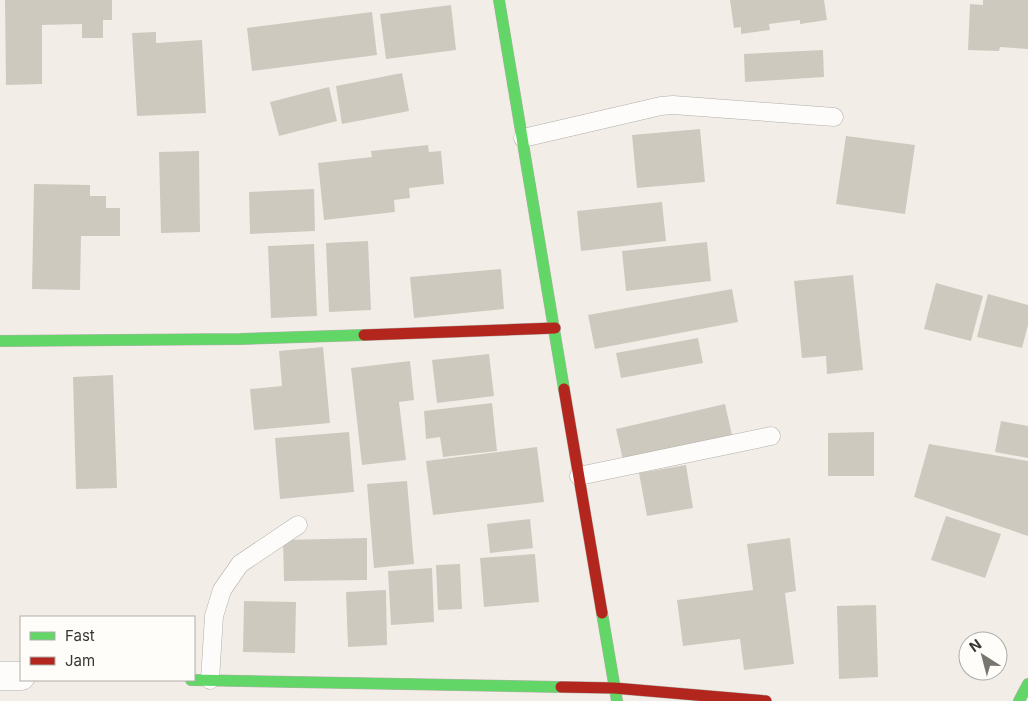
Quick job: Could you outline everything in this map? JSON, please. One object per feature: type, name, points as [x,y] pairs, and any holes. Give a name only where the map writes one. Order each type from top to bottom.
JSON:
[{"type":"main road","points":[[499,0],[617,701]]},
{"type":"main road","points":[[0,341],[240,339],[554,328]]},
{"type":"main road","points":[[195,680],[430,693],[614,688],[766,701]]},
{"type":"main road","points":[[1019,701],[1028,684]]},
{"type":"street","points":[[0,676],[20,676]]},
{"type":"lane","points":[[522,138],[661,106],[673,105],[834,117]]},
{"type":"lane","points":[[579,476],[771,436]]},
{"type":"lane","points":[[210,680],[214,616],[222,590],[240,564],[298,525]]},
{"type":"building","points":[[5,0],[112,0],[112,20],[103,20],[103,38],[82,38],[82,24],[42,25],[42,84],[6,85]]},
{"type":"building","points":[[730,0],[824,0],[827,20],[800,24],[800,20],[769,24],[770,30],[741,34],[741,27],[734,28]]},
{"type":"building","points":[[983,0],[1028,0],[1028,49],[1000,47],[999,51],[968,50],[970,4],[983,5]]},
{"type":"building","points":[[451,5],[456,50],[386,59],[380,14]]},
{"type":"building","points":[[372,12],[377,55],[252,71],[247,28]]},
{"type":"building","points":[[156,32],[156,43],[202,40],[206,113],[137,116],[132,33]]},
{"type":"building","points":[[823,50],[824,77],[745,82],[744,54]]},
{"type":"building","points":[[402,73],[409,111],[342,124],[336,86]]},
{"type":"building","points":[[329,87],[337,121],[279,136],[270,102]]},
{"type":"building","points":[[700,129],[705,182],[637,188],[632,135]]},
{"type":"building","points":[[846,136],[915,145],[905,214],[836,204]]},
{"type":"building","points":[[428,145],[429,152],[441,151],[444,184],[409,188],[410,198],[394,200],[395,212],[324,220],[318,163],[372,157],[371,151]]},
{"type":"building","points":[[199,151],[200,232],[161,233],[159,152]]},
{"type":"building","points":[[34,184],[90,185],[90,196],[106,196],[106,208],[120,208],[120,236],[81,236],[80,290],[32,289]]},
{"type":"building","points":[[314,189],[315,231],[250,234],[249,192]]},
{"type":"building","points":[[662,202],[666,241],[581,251],[577,211]]},
{"type":"building","points":[[368,241],[371,310],[329,312],[326,243]]},
{"type":"building","points":[[707,242],[711,281],[626,291],[622,251]]},
{"type":"building","points":[[314,244],[317,316],[271,318],[268,246]]},
{"type":"building","points":[[501,269],[504,309],[414,318],[410,277]]},
{"type":"building","points":[[853,275],[863,370],[827,374],[826,356],[802,358],[794,281]]},
{"type":"building","points":[[936,283],[983,296],[971,341],[924,329]]},
{"type":"building","points":[[732,289],[738,322],[595,349],[588,315]]},
{"type":"building","points":[[988,294],[1028,305],[1028,325],[1022,348],[977,337]]},
{"type":"building","points":[[698,338],[703,363],[621,378],[616,353]]},
{"type":"building","points":[[323,347],[330,423],[254,430],[250,389],[282,386],[279,351]]},
{"type":"building","points":[[489,354],[494,396],[437,403],[432,360]]},
{"type":"building","points":[[410,361],[414,400],[399,402],[406,460],[362,465],[351,368]]},
{"type":"building","points":[[113,375],[117,488],[76,489],[73,377]]},
{"type":"building","points":[[492,403],[497,451],[443,457],[440,437],[426,439],[424,411]]},
{"type":"building","points":[[725,404],[732,435],[623,460],[616,429]]},
{"type":"building","points":[[1001,421],[1028,426],[1028,458],[995,452]]},
{"type":"building","points":[[349,432],[354,492],[280,499],[275,438]]},
{"type":"building","points":[[874,432],[874,476],[828,476],[828,433]]},
{"type":"building","points":[[929,444],[1028,461],[1028,536],[914,497]]},
{"type":"building","points":[[537,447],[544,502],[433,515],[426,461]]},
{"type":"building","points":[[686,465],[693,508],[647,516],[639,473]]},
{"type":"building","points":[[407,481],[414,564],[374,568],[367,484]]},
{"type":"building","points":[[946,516],[1001,534],[985,578],[931,560]]},
{"type":"building","points":[[530,519],[533,548],[490,553],[487,524]]},
{"type":"building","points":[[367,538],[367,580],[284,581],[283,540]]},
{"type":"building","points":[[790,538],[796,591],[785,593],[794,664],[744,670],[740,639],[683,646],[677,600],[753,590],[747,544]]},
{"type":"building","points":[[535,554],[539,602],[484,607],[480,558]]},
{"type":"building","points":[[460,564],[462,609],[438,610],[436,565]]},
{"type":"building","points":[[432,568],[434,622],[391,625],[388,571]]},
{"type":"building","points":[[386,590],[387,645],[348,647],[346,592]]},
{"type":"building","points":[[244,601],[296,602],[295,653],[243,652]]},
{"type":"building","points":[[876,605],[878,677],[839,679],[837,606]]},
{"type":"traffic: fast","points":[[499,0],[564,389]]},
{"type":"traffic: fast","points":[[0,341],[240,339],[364,335]]},
{"type":"traffic: fast","points":[[602,613],[617,701]]},
{"type":"traffic: fast","points":[[195,680],[561,687]]},
{"type":"traffic: fast","points":[[1019,701],[1028,684]]},
{"type":"traffic: jam","points":[[364,335],[555,328]]},
{"type":"traffic: jam","points":[[564,389],[602,613]]},
{"type":"traffic: jam","points":[[561,687],[614,688],[766,701]]}]
